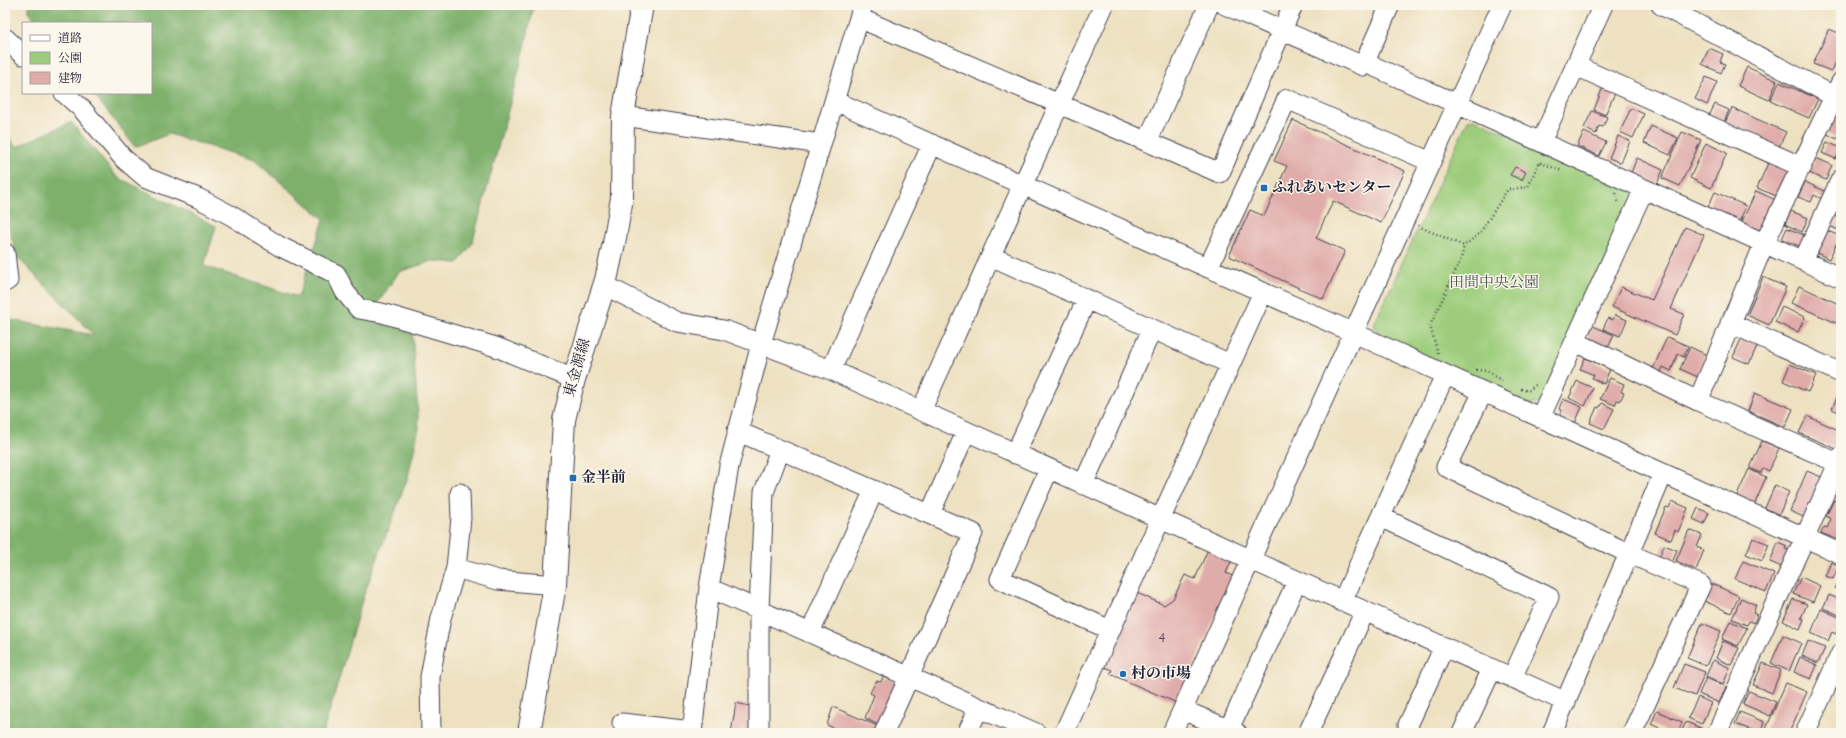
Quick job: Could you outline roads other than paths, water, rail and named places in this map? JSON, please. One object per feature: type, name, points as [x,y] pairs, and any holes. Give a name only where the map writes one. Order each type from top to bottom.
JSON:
[{"type":"main road","name":"東金源線","points":[[529,733],[555,585],[564,420],[574,379],[604,286],[614,243],[622,198],[623,116],[642,5]]},
{"type":"street","points":[[921,411],[1104,5]]},
{"type":"street","points":[[1147,142],[1209,5]]},
{"type":"street","points":[[1225,5],[1363,66],[1390,5]]},
{"type":"street","points":[[622,723],[692,732],[708,588],[728,466],[761,344],[861,12],[1059,104],[1220,173],[1293,5]]},
{"type":"street","points":[[1172,733],[1502,5]]},
{"type":"street","points":[[1541,142],[1603,5]]},
{"type":"street","points":[[1661,5],[1839,93],[1764,244],[1698,401]]},
{"type":"street","points":[[5,38],[22,54]]},
{"type":"street","points":[[1364,62],[1456,105],[1841,278]]},
{"type":"street","points":[[1576,66],[1802,167]]},
{"type":"street","points":[[65,94],[82,109],[123,158],[146,177],[198,198],[232,216],[279,246],[336,274],[346,292],[359,309],[382,313],[496,347],[574,379]]},
{"type":"street","points":[[1208,268],[1287,99],[1430,162]]},
{"type":"street","points":[[835,101],[1354,333],[1841,554]]},
{"type":"street","points":[[623,116],[821,144]]},
{"type":"street","points":[[830,370],[932,144]]},
{"type":"street","points":[[1803,262],[1841,179]]},
{"type":"street","points":[[1540,418],[1576,342],[1644,189]]},
{"type":"street","points":[[5,253],[8,280],[5,282]]},
{"type":"street","points":[[991,256],[1230,364]]},
{"type":"street","points":[[604,286],[677,322],[724,330],[830,370],[1566,702]]},
{"type":"street","points":[[1064,733],[1262,292]]},
{"type":"street","points":[[1015,454],[1087,299]]},
{"type":"street","points":[[1730,323],[1841,374]]},
{"type":"street","points":[[1083,485],[1152,329]]},
{"type":"street","points":[[1576,342],[1698,401],[1840,460],[1717,733]]},
{"type":"street","points":[[1342,602],[1445,375]]},
{"type":"street","points":[[1483,392],[1446,467],[1630,554],[1701,585],[1632,733]]},
{"type":"street","points":[[737,431],[974,533],[884,733]]},
{"type":"street","points":[[930,514],[966,432]]},
{"type":"street","points":[[759,733],[759,611],[764,492],[780,450]]},
{"type":"street","points":[[1048,469],[1000,579],[1110,630]]},
{"type":"street","points":[[1552,733],[1663,474]]},
{"type":"street","points":[[810,633],[874,490]]},
{"type":"street","points":[[431,733],[430,677],[433,651],[456,568],[461,518],[460,493]]},
{"type":"street","points":[[1381,517],[1549,597],[1512,678]]},
{"type":"street","points":[[456,568],[498,580],[555,585]]},
{"type":"street","points":[[1183,710],[1233,731],[1297,581]]},
{"type":"street","points":[[708,588],[1036,733]]},
{"type":"street","points":[[1308,733],[1364,611]]},
{"type":"street","points":[[1410,733],[1408,725],[1444,647]]},
{"type":"street","points":[[1805,733],[1841,653]]},
{"type":"street","points":[[1462,733],[1492,669]]},
{"type":"street","points":[[967,733],[979,708]]},
{"type":"place","name":"ふれあいセンター","points":[[1264,188]]},
{"type":"place","name":"金半前","points":[[573,478]]},
{"type":"place","name":"村の市場","points":[[1123,674]]},
{"type":"park label","name":"田間中央公園","points":[[1494,283]]}]
